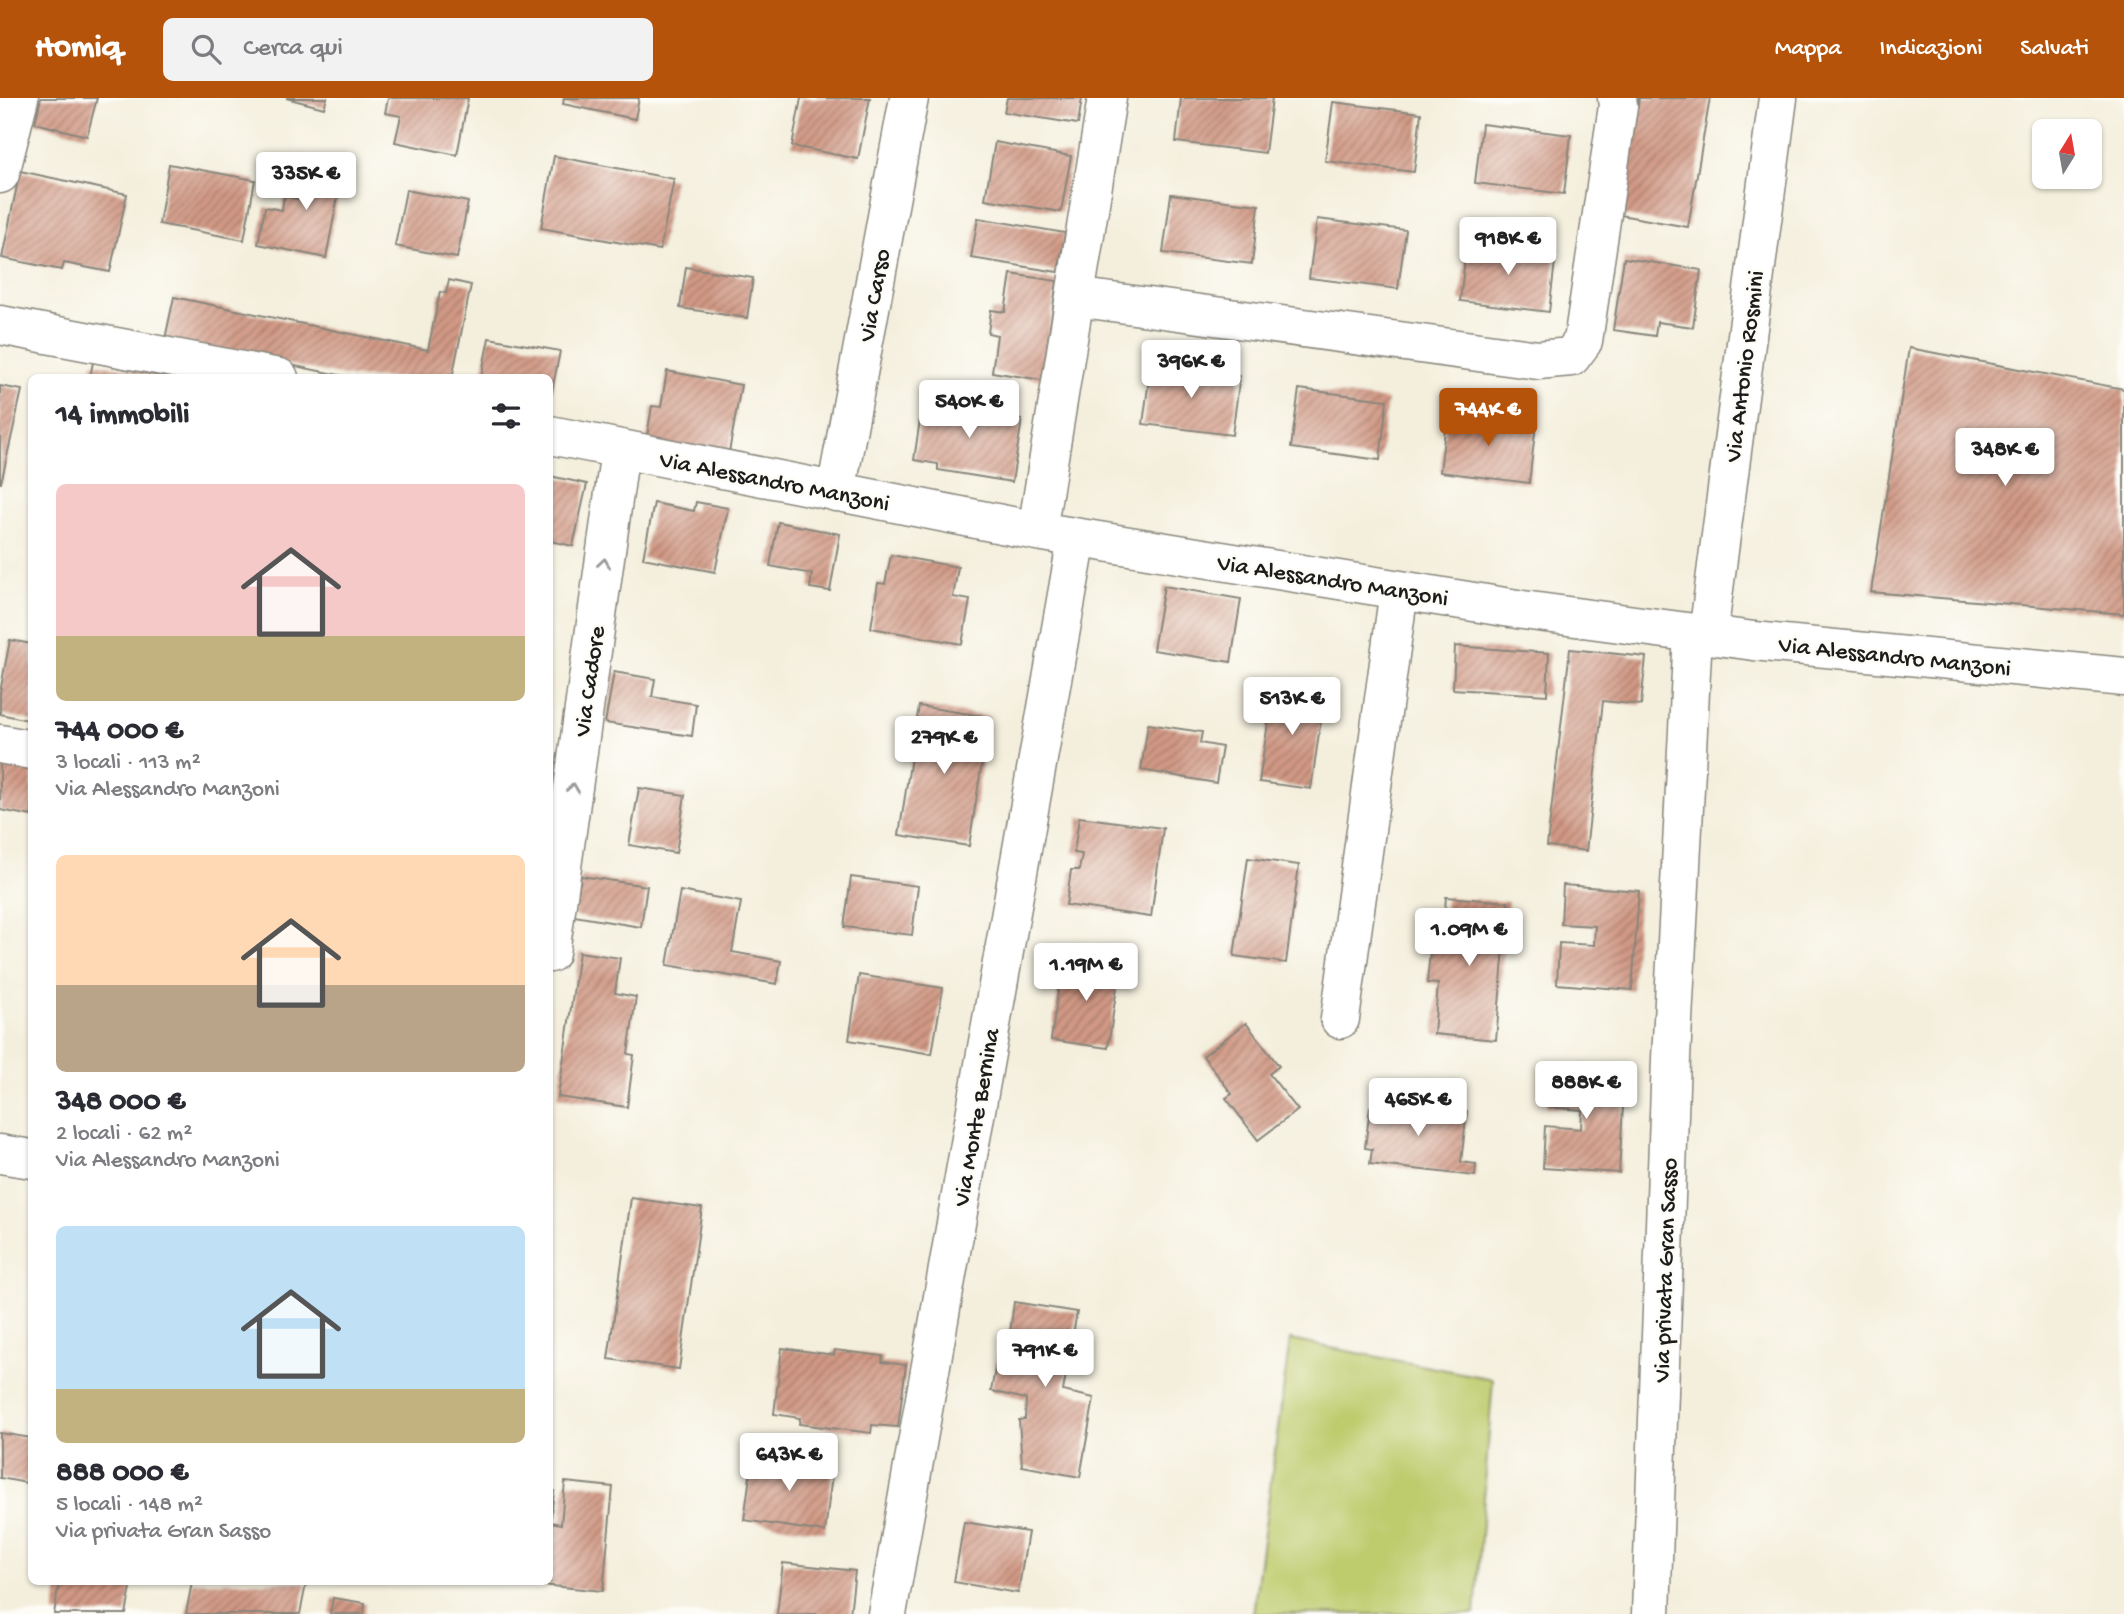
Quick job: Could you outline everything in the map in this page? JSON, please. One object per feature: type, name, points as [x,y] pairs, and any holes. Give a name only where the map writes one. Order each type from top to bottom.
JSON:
[{"type":"street","points":[[0,174],[19,98]]},
{"type":"street","name":"Via Carso","points":[[836,492],[909,98]]},
{"type":"street","points":[[1037,531],[1107,98]]},
{"type":"street","points":[[1075,297],[1538,360],[1571,357],[1583,341],[1617,98]]},
{"type":"street","name":"Via Antonio Rosmini","points":[[1700,634],[1778,98]]},
{"type":"street","points":[[0,325],[258,374]]},
{"type":"street","name":"Via Alessandro Manzoni","points":[[553,436],[1037,531],[1522,610],[1700,634],[2124,677]]},
{"type":"street","name":"Via Cadore","points":[[553,905],[557,841],[620,450]]},
{"type":"street","name":"Via Monte Bernina","points":[[887,1614],[1077,538]]},
{"type":"street","points":[[1340,1019],[1399,590]]},
{"type":"street","name":"Via privata Gran Sasso","points":[[1651,1614],[1671,1059],[1700,634]]},
{"type":"street","points":[[0,744],[28,749]]},
{"type":"street","points":[[0,1154],[28,1158]]},
{"type":"green space","points":[[1290,1340],[1493,1379],[1475,1614],[1253,1614]]},
{"type":"building","points":[[41,98],[97,98],[87,136],[35,123]]},
{"type":"building","points":[[286,98],[327,98],[324,108]]},
{"type":"building","points":[[388,98],[468,98],[457,155],[395,142],[401,116],[385,113]]},
{"type":"building","points":[[564,98],[639,98],[635,119],[563,104]]},
{"type":"building","points":[[801,98],[870,98],[858,159],[792,146]]},
{"type":"building","points":[[1007,98],[1082,98],[1078,124],[1004,112]]},
{"type":"building","points":[[1181,98],[1272,98],[1265,153],[1176,142]]},
{"type":"building","points":[[1639,98],[1710,98],[1688,227],[1620,215]]},
{"type":"building","points":[[1333,102],[1421,113],[1414,172],[1325,161]]},
{"type":"building","points":[[1482,124],[1571,135],[1564,194],[1475,183]]},
{"type":"building","points":[[995,142],[1071,156],[1061,212],[985,199]]},
{"type":"building","points":[[554,156],[674,179],[660,250],[541,228]]},
{"type":"building","points":[[306,158],[344,165],[326,258],[258,244],[265,207],[282,210],[284,196],[298,199]]},
{"type":"building","points":[[169,164],[255,180],[244,240],[159,224]]},
{"type":"building","points":[[20,171],[127,194],[110,272],[64,263],[62,270],[2,258]]},
{"type":"building","points":[[406,190],[468,202],[457,258],[395,246]]},
{"type":"building","points":[[1171,194],[1259,205],[1252,264],[1163,253]]},
{"type":"building","points":[[978,218],[1065,233],[1058,272],[971,258]]},
{"type":"building","points":[[1317,219],[1406,230],[1398,289],[1309,278]]},
{"type":"building","points":[[1467,242],[1556,253],[1549,312],[1460,301]]},
{"type":"building","points":[[1624,258],[1701,270],[1693,327],[1657,322],[1655,336],[1613,330]]},
{"type":"building","points":[[686,267],[753,278],[747,318],[680,308]]},
{"type":"building","points":[[1011,274],[1057,281],[1042,380],[992,372],[997,335],[988,333],[991,310],[1005,312]]},
{"type":"building","points":[[449,280],[471,285],[453,374],[334,374],[165,339],[174,297],[428,350],[440,292],[446,293]]},
{"type":"building","points":[[489,338],[560,351],[553,386],[553,374],[482,374]]},
{"type":"building","points":[[1909,348],[2124,389],[2124,614],[1871,592]]},
{"type":"building","points":[[93,362],[150,374],[91,374]]},
{"type":"building","points":[[1151,364],[1240,376],[1232,435],[1143,424]]},
{"type":"building","points":[[667,371],[741,385],[728,458],[646,442],[652,406],[661,407]]},
{"type":"building","points":[[0,386],[22,390],[1,483],[0,483]]},
{"type":"building","points":[[1299,389],[1387,400],[1380,460],[1291,448]]},
{"type":"building","points":[[949,399],[1001,408],[999,416],[1022,420],[1012,482],[938,470],[938,464],[914,460],[922,406],[947,410]]},
{"type":"building","points":[[1447,413],[1536,424],[1529,483],[1440,472]]},
{"type":"building","points":[[553,477],[587,484],[573,546],[553,542]]},
{"type":"building","points":[[696,502],[728,508],[715,572],[643,558],[654,503],[694,511]]},
{"type":"building","points":[[778,522],[840,534],[830,591],[810,588],[812,574],[770,566]]},
{"type":"building","points":[[891,555],[958,567],[953,597],[970,600],[962,644],[871,628],[878,583],[885,584]]},
{"type":"building","points":[[1164,586],[1241,599],[1231,662],[1153,650]]},
{"type":"building","points":[[10,640],[28,643],[28,720],[0,714],[0,692]]},
{"type":"building","points":[[1455,646],[1549,653],[1547,695],[1453,689]]},
{"type":"building","points":[[1570,649],[1646,657],[1641,705],[1603,701],[1586,851],[1547,846]]},
{"type":"building","points":[[614,672],[655,679],[652,697],[696,704],[692,736],[605,723]]},
{"type":"building","points":[[1274,684],[1325,691],[1311,789],[1259,782]]},
{"type":"building","points":[[919,706],[989,717],[969,846],[899,835]]},
{"type":"building","points":[[1148,724],[1202,732],[1200,743],[1222,747],[1216,783],[1141,770]]},
{"type":"building","points":[[0,762],[28,767],[28,815],[0,810]]},
{"type":"building","points":[[639,788],[685,795],[676,853],[629,845]]},
{"type":"building","points":[[1079,817],[1163,828],[1151,917],[1066,905],[1071,870],[1079,870],[1082,854],[1074,853]]},
{"type":"building","points":[[1248,858],[1299,865],[1286,963],[1234,956]]},
{"type":"building","points":[[581,876],[647,886],[641,927],[574,916]]},
{"type":"building","points":[[851,877],[918,886],[912,935],[844,927]]},
{"type":"building","points":[[1563,885],[1639,891],[1632,990],[1557,984],[1559,943],[1594,945],[1595,926],[1561,924]]},
{"type":"building","points":[[680,891],[741,902],[732,952],[781,961],[777,984],[667,965]]},
{"type":"building","points":[[1446,897],[1508,902],[1496,1040],[1434,1034],[1438,984],[1427,983],[1431,942],[1442,943]]},
{"type":"building","points":[[579,952],[620,958],[615,993],[636,997],[628,1054],[634,1055],[627,1107],[558,1097]]},
{"type":"building","points":[[1063,958],[1120,966],[1108,1048],[1051,1040]]},
{"type":"building","points":[[859,975],[943,988],[932,1054],[849,1040]]},
{"type":"building","points":[[1246,1023],[1279,1066],[1269,1074],[1298,1110],[1258,1140],[1226,1098],[1232,1094],[1203,1056]]},
{"type":"building","points":[[1550,1069],[1625,1074],[1619,1173],[1543,1168],[1545,1126],[1581,1129],[1582,1110],[1547,1107]]},
{"type":"building","points":[[1378,1100],[1467,1111],[1461,1162],[1476,1164],[1475,1176],[1370,1164],[1372,1149],[1365,1148],[1370,1107],[1377,1108]]},
{"type":"building","points":[[631,1198],[702,1208],[679,1369],[608,1359]]},
{"type":"building","points":[[1014,1302],[1077,1312],[1063,1391],[1094,1398],[1080,1477],[1022,1466],[1019,1420],[1025,1419],[1026,1399],[991,1391],[998,1353],[1008,1348]]},
{"type":"building","points":[[782,1348],[834,1355],[835,1350],[883,1356],[882,1362],[906,1365],[898,1427],[872,1425],[871,1433],[799,1424],[800,1418],[774,1414]]},
{"type":"building","points":[[0,1433],[28,1437],[28,1483],[0,1478]]},
{"type":"building","points":[[753,1454],[833,1466],[825,1532],[744,1520]]},
{"type":"building","points":[[565,1482],[613,1487],[603,1591],[541,1585],[553,1585],[553,1523],[561,1524]]},
{"type":"building","points":[[964,1522],[1028,1532],[1018,1593],[954,1582]]},
{"type":"building","points":[[783,1563],[855,1571],[850,1614],[777,1614]]},
{"type":"building","points":[[59,1585],[131,1585],[126,1614],[54,1614]]},
{"type":"building","points":[[191,1585],[306,1585],[300,1614],[186,1614]]},
{"type":"building","points":[[333,1598],[365,1603],[364,1614],[330,1614]]}]
